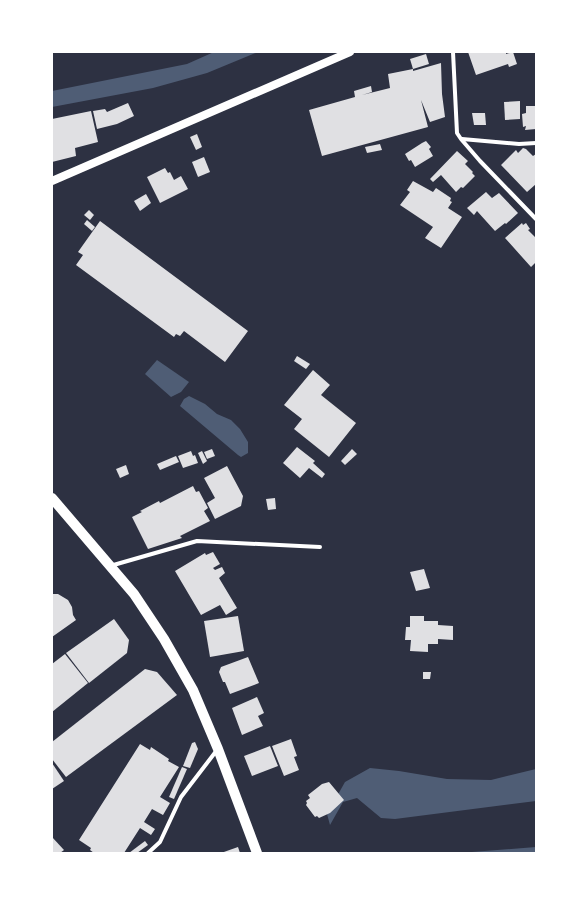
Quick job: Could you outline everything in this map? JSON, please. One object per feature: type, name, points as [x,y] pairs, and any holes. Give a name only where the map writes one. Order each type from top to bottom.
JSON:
[{"type":"main road","points":[[52,181],[350,52]]},
{"type":"main road","points":[[52,498],[134,594],[164,639],[193,690],[218,748],[257,853]]},
{"type":"street","points":[[453,52],[457,133],[536,219]]},
{"type":"street","points":[[461,139],[518,144],[536,143]]},
{"type":"street","points":[[110,566],[197,541],[320,547]]},
{"type":"street","points":[[148,853],[160,842],[180,797],[218,748]]},
{"type":"water","points":[[214,52],[258,52],[207,73],[153,88],[52,107],[52,91],[187,64]]},
{"type":"water","points":[[157,360],[189,382],[181,392],[171,397],[145,374]]},
{"type":"water","points":[[189,396],[205,404],[217,414],[231,420],[240,429],[248,442],[248,453],[241,457],[238,455],[180,406],[184,399]]},
{"type":"water","points":[[370,768],[447,779],[491,780],[536,769],[536,801],[395,819],[381,818],[357,798],[343,802],[330,825],[327,814],[345,782]]},
{"type":"water","points":[[536,847],[536,853],[459,853]]},
{"type":"building","points":[[468,52],[506,52],[506,54],[513,52],[517,64],[509,67],[508,64],[476,75]]},
{"type":"building","points":[[426,54],[429,64],[413,69],[410,59]]},
{"type":"building","points":[[441,63],[442,94],[445,117],[430,122],[421,100],[428,127],[322,156],[309,110],[355,97],[354,91],[371,86],[372,92],[362,95],[390,88],[388,74],[413,69],[413,71]]},
{"type":"building","points":[[520,101],[520,119],[505,120],[504,102]]},
{"type":"building","points":[[128,103],[134,116],[117,124],[97,129],[93,111],[105,109],[107,112]]},
{"type":"building","points":[[526,106],[536,106],[536,129],[525,130],[526,126],[523,127],[522,114],[526,113]]},
{"type":"building","points":[[91,111],[98,142],[75,148],[76,156],[52,162],[52,119]]},
{"type":"building","points":[[472,113],[485,113],[486,125],[474,125]]},
{"type":"building","points":[[197,134],[202,147],[196,150],[190,137]]},
{"type":"building","points":[[426,141],[431,147],[429,149],[433,156],[415,167],[405,154]]},
{"type":"building","points":[[380,144],[382,150],[367,153],[365,147]]},
{"type":"building","points":[[523,148],[533,156],[536,154],[536,184],[527,192],[501,165],[516,150],[518,153]]},
{"type":"building","points":[[457,151],[468,161],[465,164],[475,176],[463,188],[461,187],[456,192],[441,175],[433,182],[430,179]]},
{"type":"building","points":[[204,157],[210,172],[198,177],[192,162]]},
{"type":"building","points":[[165,168],[168,173],[170,172],[174,180],[181,176],[188,189],[160,203],[147,177]]},
{"type":"building","points":[[413,181],[433,192],[436,188],[451,198],[450,201],[452,202],[448,208],[462,217],[441,248],[425,238],[433,227],[400,205],[410,192],[407,190]]},
{"type":"building","points":[[486,192],[492,198],[499,193],[518,213],[506,224],[505,223],[495,231],[477,211],[474,215],[467,208]]},
{"type":"building","points":[[146,194],[151,203],[140,211],[134,201]]},
{"type":"building","points":[[89,210],[94,215],[90,220],[84,215]]},
{"type":"building","points":[[87,220],[95,227],[92,231],[84,224]]},
{"type":"building","points":[[100,221],[248,331],[225,362],[184,331],[180,336],[176,334],[174,337],[76,265],[83,255],[78,252]]},
{"type":"building","points":[[522,223],[523,225],[526,223],[530,229],[528,230],[535,237],[536,236],[536,262],[531,267],[505,238]]},
{"type":"building","points":[[297,356],[310,364],[306,369],[294,361]]},
{"type":"building","points":[[313,370],[330,385],[321,395],[356,423],[329,457],[294,429],[302,419],[284,405]]},
{"type":"building","points":[[297,447],[315,461],[313,463],[325,474],[322,478],[309,468],[300,478],[283,463]]},
{"type":"building","points":[[212,449],[215,456],[207,459],[204,452]]},
{"type":"building","points":[[352,449],[357,454],[345,465],[341,461]]},
{"type":"building","points":[[191,451],[193,456],[195,455],[198,463],[183,468],[178,456]]},
{"type":"building","points":[[202,451],[207,461],[203,464],[198,453]]},
{"type":"building","points":[[176,456],[179,462],[160,470],[157,464]]},
{"type":"building","points":[[126,465],[129,474],[120,478],[116,469]]},
{"type":"building","points":[[227,466],[243,496],[241,506],[215,519],[207,503],[215,498],[204,478]]},
{"type":"building","points":[[193,486],[196,492],[199,491],[208,508],[204,511],[210,521],[180,536],[182,538],[148,549],[132,517],[159,501],[160,503]]},
{"type":"building","points":[[275,498],[276,509],[268,510],[266,499]]},
{"type":"building","points":[[213,552],[220,564],[213,568],[215,570],[222,567],[225,573],[219,578],[237,608],[226,615],[220,605],[201,615],[175,571],[205,553],[206,555]]},
{"type":"building","points":[[424,569],[430,588],[416,591],[410,572]]},
{"type":"building","points":[[52,594],[58,594],[68,600],[76,620],[52,637]]},
{"type":"building","points":[[238,616],[244,651],[210,657],[204,621]]},
{"type":"building","points":[[410,616],[424,616],[424,621],[438,621],[438,625],[453,626],[453,640],[438,639],[438,644],[428,644],[428,652],[410,651],[411,640],[405,640],[406,627],[410,627]]},
{"type":"building","points":[[114,619],[129,640],[127,653],[89,683],[66,653]]},
{"type":"building","points":[[65,654],[88,683],[52,712],[52,664]]},
{"type":"building","points":[[248,657],[259,683],[230,694],[219,672],[221,667]]},
{"type":"building","points":[[145,669],[157,672],[177,695],[66,777],[52,759],[52,742]]},
{"type":"building","points":[[423,672],[431,672],[430,679],[423,679]]},
{"type":"building","points":[[257,697],[264,713],[258,716],[263,726],[242,735],[232,708]]},
{"type":"building","points":[[291,739],[297,756],[294,757],[299,770],[284,776],[272,746]]},
{"type":"building","points":[[195,742],[198,749],[190,768],[183,766],[192,743]]},
{"type":"building","points":[[140,744],[150,750],[151,747],[169,759],[168,761],[179,767],[160,797],[170,803],[163,815],[152,809],[144,822],[155,829],[151,835],[140,828],[124,853],[94,853],[90,850],[91,848],[79,840]]},
{"type":"building","points":[[270,746],[278,766],[252,776],[244,756]]},
{"type":"building","points":[[52,763],[64,781],[52,789]]},
{"type":"building","points":[[182,767],[187,769],[174,799],[169,797]]},
{"type":"building","points":[[329,782],[344,800],[330,813],[319,818],[317,816],[315,817],[306,805],[306,801],[310,798],[308,795],[322,784]]},
{"type":"building","points":[[52,837],[64,850],[60,853],[52,853]]},
{"type":"building","points":[[145,841],[148,845],[137,853],[129,853]]},
{"type":"building","points":[[238,847],[240,853],[221,853]]}]
